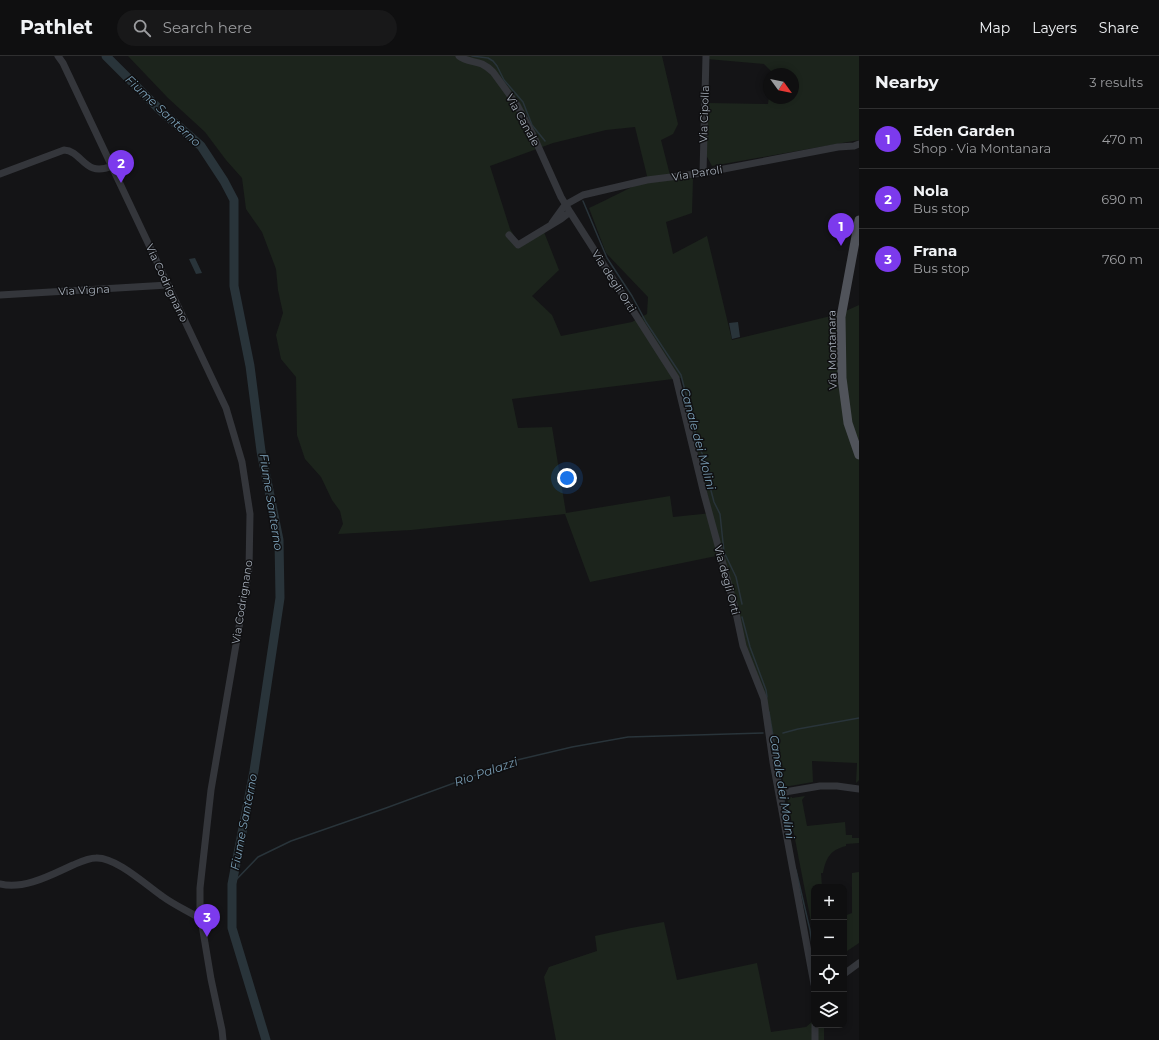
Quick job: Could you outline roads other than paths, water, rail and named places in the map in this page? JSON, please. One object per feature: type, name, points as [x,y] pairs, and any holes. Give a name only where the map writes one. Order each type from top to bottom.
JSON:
[{"type":"main road","name":"Via Montanara","points":[[859,220],[841,317],[842,378],[848,423],[859,455]]},
{"type":"street","name":"Via Codrignano","points":[[58,56],[63,63],[226,408],[242,462],[250,514],[249,569],[210,790],[200,888],[201,919],[223,1040]]},
{"type":"street","name":"Via Canale","points":[[459,56],[463,59],[485,65],[493,72],[516,105],[530,129],[566,205]]},
{"type":"street","name":"Via Cipolla","points":[[703,173],[706,56]]},
{"type":"street","name":"Via Paroli","points":[[552,223],[566,205],[583,195],[606,189],[647,180],[703,173],[838,147],[857,147]]},
{"type":"street","points":[[0,174],[64,150],[72,152],[87,166],[106,169],[112,166]]},
{"type":"street","name":"Via degli Orti","points":[[566,205],[676,378],[704,494],[733,601],[743,646],[764,699],[773,762],[783,793],[811,961]]},
{"type":"street","name":"Via Paroli","points":[[509,235],[518,245],[570,212]]},
{"type":"street","name":"Via Vigna","points":[[0,295],[168,286]]},
{"type":"street","points":[[783,793],[828,786],[859,789]]},
{"type":"street","points":[[0,884],[17,886],[46,877],[86,860],[97,858],[107,859],[140,879],[162,896],[201,919]]},
{"type":"street","points":[[847,972],[859,964]]},
{"type":"street","points":[[815,1028],[815,1040]]},
{"type":"waterway","name":"Fiume Santerno","points":[[106,56],[160,110],[201,146],[224,181],[234,200],[234,286],[250,366],[261,451],[279,540],[280,598],[254,771],[232,884],[232,928],[266,1040]]},
{"type":"waterway","name":"Canale dei Molini","points":[[472,56],[488,58],[493,61],[504,80],[523,102],[532,125],[545,141]]},
{"type":"waterway","name":"Canale dei Molini","points":[[583,201],[607,258],[632,296],[646,322],[681,375],[697,443],[709,468],[708,479],[714,502],[720,514],[724,552],[736,577],[742,604]]},
{"type":"waterway","name":"Canale dei Molini","points":[[742,617],[750,647],[766,690],[767,697]]},
{"type":"waterway","name":"Canale dei Molini","points":[[769,712],[782,789]]},
{"type":"waterway","name":"Rio Palazzi","points":[[783,733],[859,718]]},
{"type":"waterway","name":"Rio Palazzi","points":[[232,884],[258,857],[291,841],[517,760],[572,747],[628,737],[763,733]]},
{"type":"waterway","name":"Canale dei Molini","points":[[783,795],[788,823]]},
{"type":"waterway","name":"Canale dei Molini","points":[[796,870],[810,930],[814,956]]},
{"type":"place","name":"Nola","points":[[121,183]]},
{"type":"place","name":"Eden Garden","points":[[841,246]]},
{"type":"place","name":"Frana","points":[[207,937]]}]
